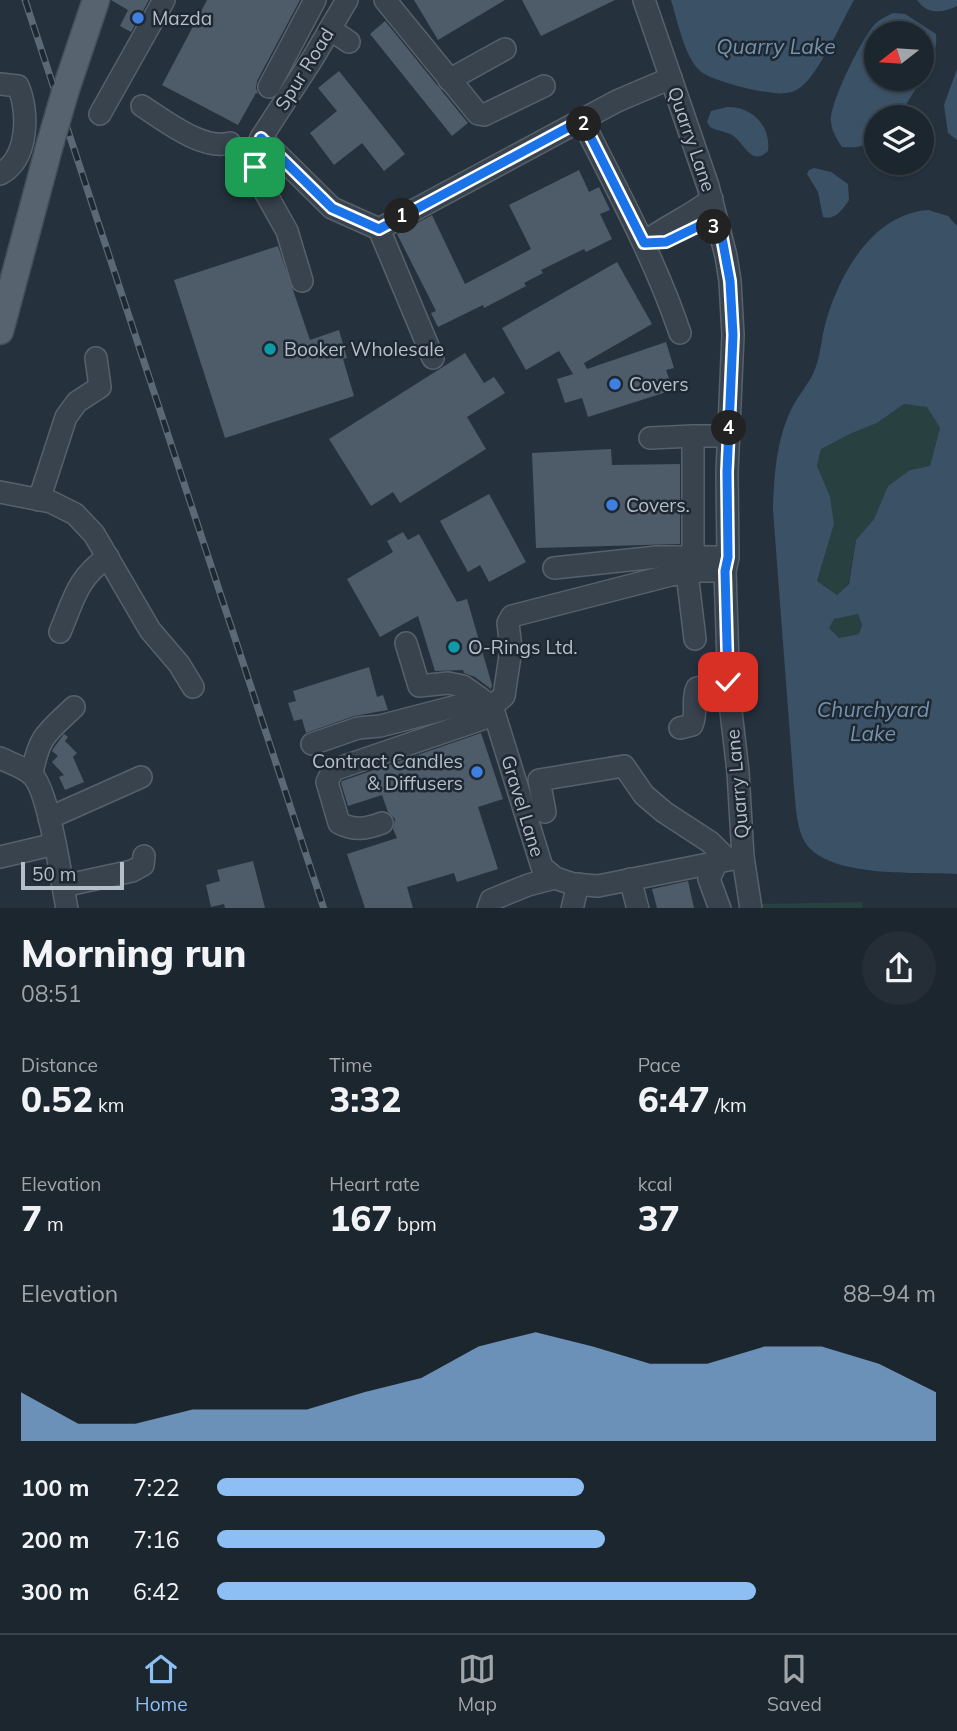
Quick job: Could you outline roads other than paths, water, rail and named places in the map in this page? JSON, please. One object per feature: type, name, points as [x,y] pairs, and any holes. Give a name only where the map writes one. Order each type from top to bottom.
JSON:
[{"type":"main road","points":[[0,331],[8,270],[96,0]]},
{"type":"street","points":[[100,114],[164,0]]},
{"type":"street","points":[[269,87],[315,0]]},
{"type":"street","points":[[385,0],[478,114],[484,115],[544,86]]},
{"type":"street","name":"Quarry Lane","points":[[644,0],[712,200],[730,281],[733,335],[728,436],[728,682],[738,772],[729,859],[751,908]]},
{"type":"street","points":[[335,10],[349,42]]},
{"type":"street","name":"Spur Road","points":[[261,138],[335,10]]},
{"type":"street","points":[[449,80],[506,49]]},
{"type":"street","points":[[379,229],[617,101],[671,78]]},
{"type":"street","points":[[0,85],[18,86],[25,105],[25,115],[18,154],[12,164],[0,174]]},
{"type":"street","points":[[142,106],[194,138],[222,145],[230,143]]},
{"type":"street","points":[[582,120],[644,243],[670,302],[680,333]]},
{"type":"street","points":[[302,281],[287,231],[259,181],[254,153],[261,138],[332,208],[379,229],[433,358]]},
{"type":"street","points":[[644,243],[660,229],[695,212],[712,200]]},
{"type":"street","points":[[644,243],[666,242],[701,225],[720,227]]},
{"type":"street","points":[[39,500],[66,417],[77,402],[100,387],[96,358]]},
{"type":"street","points":[[693,436],[690,565],[695,639]]},
{"type":"street","points":[[650,438],[728,436]]},
{"type":"street","points":[[0,492],[51,502],[75,514],[93,534],[150,630],[179,664],[193,687]]},
{"type":"street","points":[[60,632],[82,580],[90,568],[108,557]]},
{"type":"street","points":[[554,568],[657,557],[690,565]]},
{"type":"street","points":[[382,823],[351,829],[340,822],[327,782],[333,770],[489,707],[504,696],[511,649],[509,623],[512,616],[690,565],[727,564]]},
{"type":"street","points":[[406,643],[419,686],[448,683],[463,687],[489,707]]},
{"type":"street","points":[[680,728],[692,725],[696,716],[694,696],[697,688],[728,682]]},
{"type":"street","points":[[32,774],[36,750],[41,740],[74,707]]},
{"type":"street","points":[[312,744],[358,728],[489,707]]},
{"type":"street","name":"Gravel Lane","points":[[489,707],[542,866],[555,878],[573,884],[598,886],[729,859]]},
{"type":"street","points":[[0,758],[32,774],[36,780],[49,818],[67,908]]},
{"type":"street","points":[[545,812],[539,780],[624,766],[645,795],[664,812],[710,842],[729,859],[709,878],[720,908]]},
{"type":"street","points":[[49,818],[141,778]]},
{"type":"street","points":[[0,857],[55,845]]},
{"type":"street","points":[[63,886],[132,871],[143,865],[144,856]]},
{"type":"street","points":[[488,908],[491,900],[528,885],[555,878]]},
{"type":"street","points":[[630,879],[638,908]]},
{"type":"street","points":[[572,908],[578,884]]},
{"type":"water","name":"Quarry Lake","points":[[671,0],[854,0],[823,59],[808,80],[794,91],[778,93],[727,83],[699,70],[685,46]]},
{"type":"water","points":[[917,0],[957,0],[957,6],[936,11],[926,8]]},
{"type":"water","points":[[893,13],[905,14],[916,21],[879,21]]},
{"type":"water","points":[[934,33],[936,34],[934,53]]},
{"type":"water","points":[[864,40],[864,91],[914,91],[906,105],[864,105],[864,145],[842,147],[831,122],[832,113]]},
{"type":"water","points":[[957,69],[957,140],[948,133],[944,105]]},
{"type":"water","points":[[727,107],[744,110],[758,119],[766,133],[768,151],[762,155],[753,155],[732,135],[710,127],[707,122],[711,111]]},
{"type":"water","points":[[814,168],[831,172],[848,184],[849,200],[831,217],[823,217],[818,192],[807,174]]},
{"type":"water","name":"Churchyard Lake","points":[[928,210],[948,216],[957,226],[957,874],[899,873],[855,868],[819,856],[803,839],[795,802],[773,510],[775,472],[782,434],[791,410],[816,368],[826,321],[840,284],[850,266],[875,234],[908,214]],"holes":[[[904,404],[927,407],[940,428],[930,466],[910,470],[888,486],[874,519],[856,540],[849,584],[837,595],[817,581],[834,524],[830,497],[817,466],[821,449],[877,423]],[[858,614],[862,625],[859,634],[839,638],[829,628],[834,619]]]},
{"type":"railway","points":[[25,0],[324,908]]},
{"type":"place","name":"Mazda","points":[[138,18]]},
{"type":"place","name":"Booker Wholesale","points":[[270,349]]},
{"type":"place","name":"Covers","points":[[615,384]]},
{"type":"place","name":"Covers.","points":[[612,505]]},
{"type":"place","name":"O-Rings Ltd.","points":[[454,647]]},
{"type":"place","name":"Contract Candles & Diffusers","points":[[477,772]]}]
